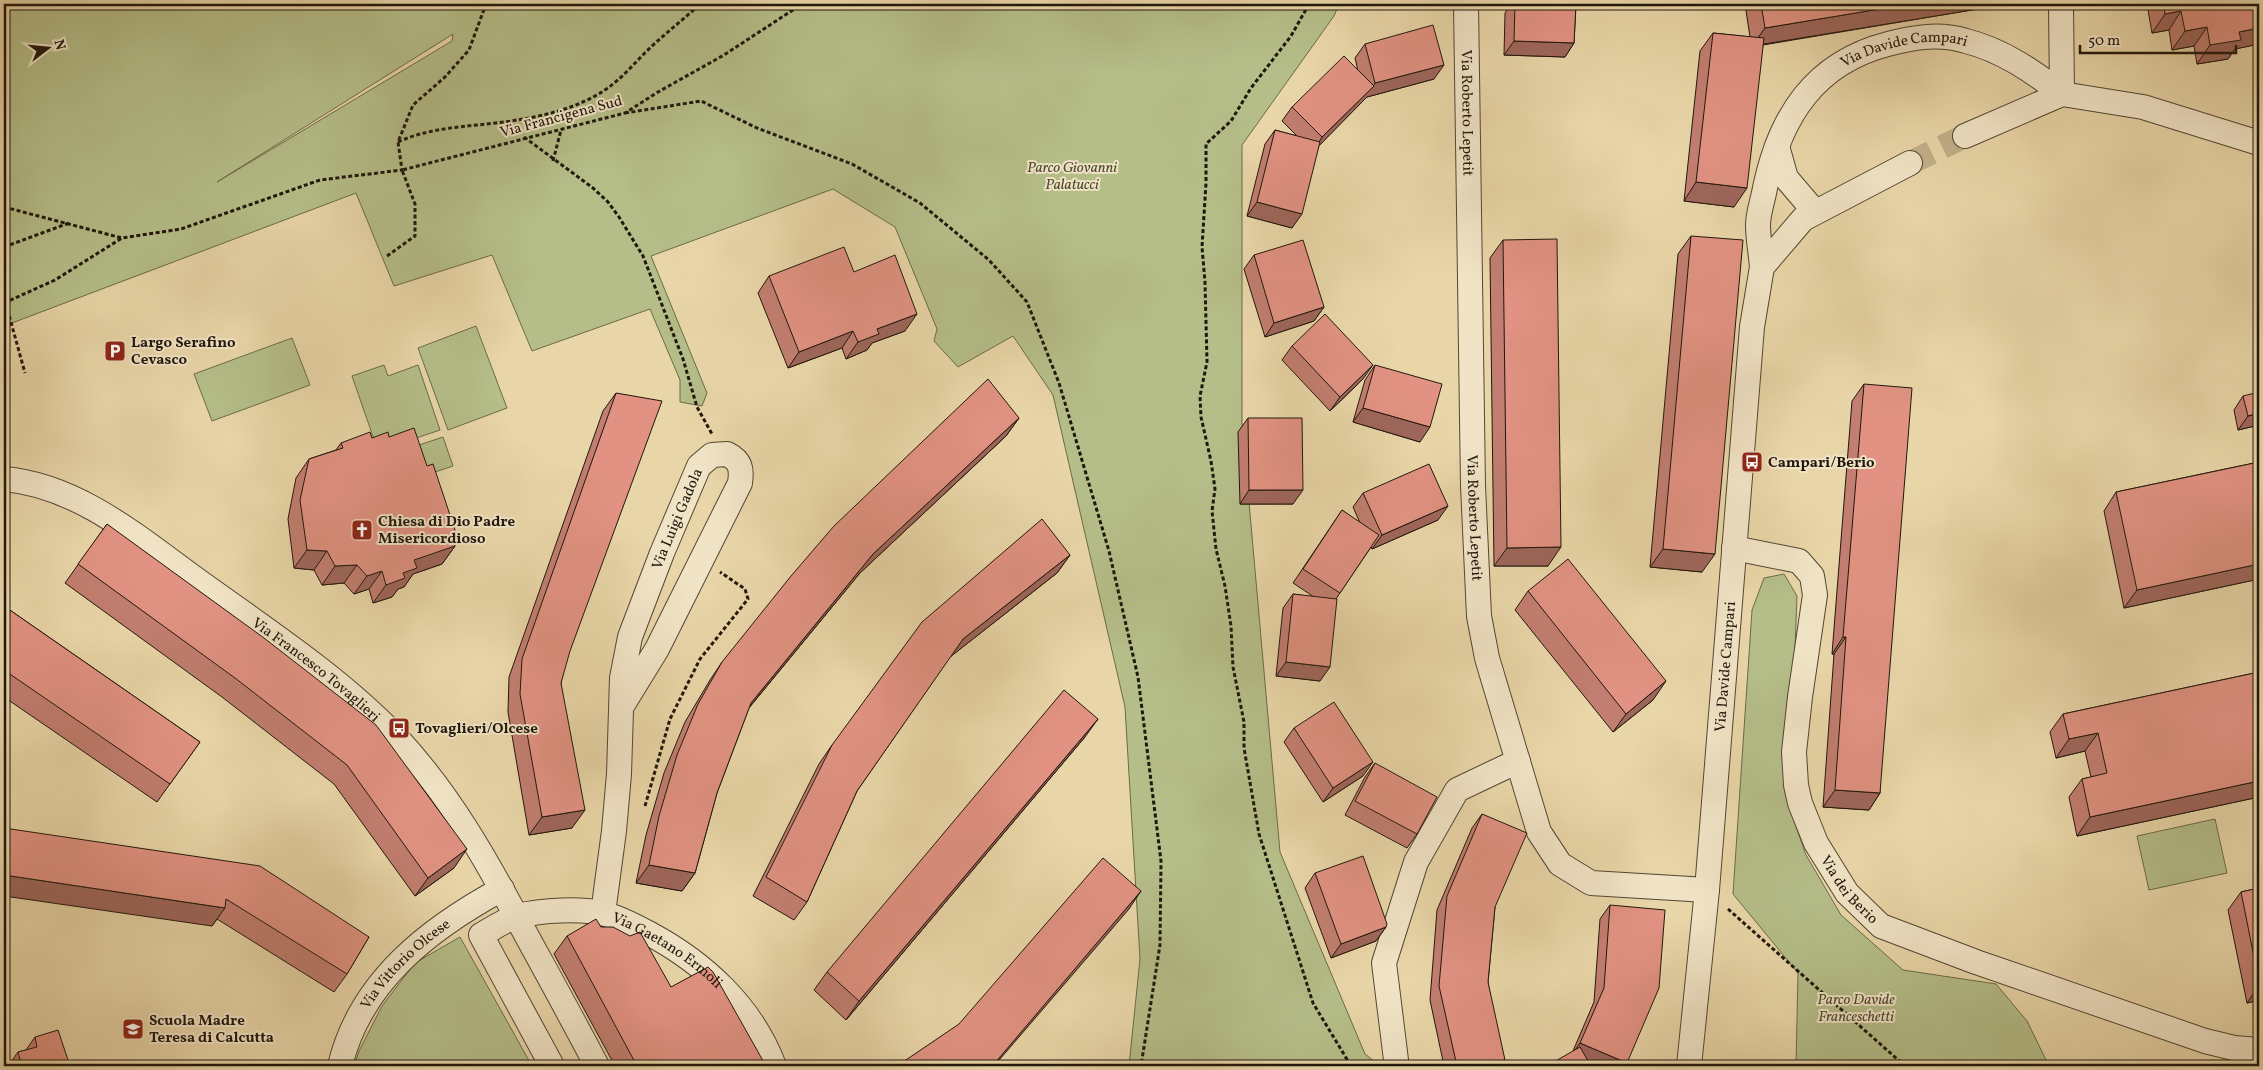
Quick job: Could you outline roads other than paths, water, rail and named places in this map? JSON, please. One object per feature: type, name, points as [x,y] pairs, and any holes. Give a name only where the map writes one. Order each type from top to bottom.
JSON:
[{"type":"street","name":"Via Roberto Lepetit","points":[[1466,4],[1473,486],[1479,616],[1487,658],[1539,832],[1560,864],[1591,882],[1706,890]]},
{"type":"street","points":[[1964,136],[2062,94],[2061,4]]},
{"type":"street","name":"Via Davide Campari","points":[[1689,1066],[1706,890],[1752,327],[1762,267],[1758,224],[1770,168],[1783,130],[1814,84],[1844,60],[1880,46],[1911,38],[1937,36],[1967,41],[2003,55],[2062,94],[2143,107],[2259,143]]},
{"type":"street","points":[[1777,146],[1786,178],[1815,212]]},
{"type":"street","points":[[1762,267],[1804,220],[1815,212],[1910,163]]},
{"type":"street","name":"Via Luigi Gadola","points":[[603,913],[615,821],[622,678],[630,637],[662,553],[699,466],[705,460],[720,453],[733,457],[739,463],[742,471],[740,483],[657,649],[622,706]]},
{"type":"street","name":"Via Francesco Tovaglieri","points":[[4,479],[31,483],[61,492],[89,506],[172,562],[282,641],[347,693],[396,738],[434,783],[462,821],[502,889],[597,1066]]},
{"type":"street","name":"Via dei Berio","points":[[1734,548],[1799,561],[1812,576],[1815,595],[1795,742],[1796,785],[1800,803],[1822,855],[1847,894],[1881,926],[1976,962],[2205,1041],[2234,1048],[2259,1050]]},
{"type":"street","points":[[1396,1060],[1384,963],[1416,862],[1457,790],[1518,761]]},
{"type":"street","name":"Via Vittorio Olcese","points":[[340,1066],[350,1035],[364,1009],[379,986],[400,962],[440,926],[502,889]]},
{"type":"street","name":"Via Gaetano Ermoli","points":[[516,916],[556,912],[603,913],[654,936],[702,968],[727,992],[752,1022],[774,1066]]},
{"type":"street","points":[[516,916],[481,936],[552,1066]]},
{"type":"tunnel","points":[[1910,163],[1965,136]]},
{"type":"place","name":"Largo Serafino Cevasco","points":[[115,351]]},
{"type":"place","name":"Campari/Berio","points":[[1752,462]]},
{"type":"place","name":"Chiesa di Dio Padre Misericordioso","points":[[362,530]]},
{"type":"place","name":"Tovaglieri/Olcese","points":[[399,728]]},
{"type":"place","name":"Scuola Madre Teresa di Calcutta","points":[[133,1029]]},
{"type":"park label","name":"Parco Giovanni Palatucci","points":[[1072,176]]},
{"type":"park label","name":"Parco Davide Franceschetti","points":[[1856,1008]]}]
